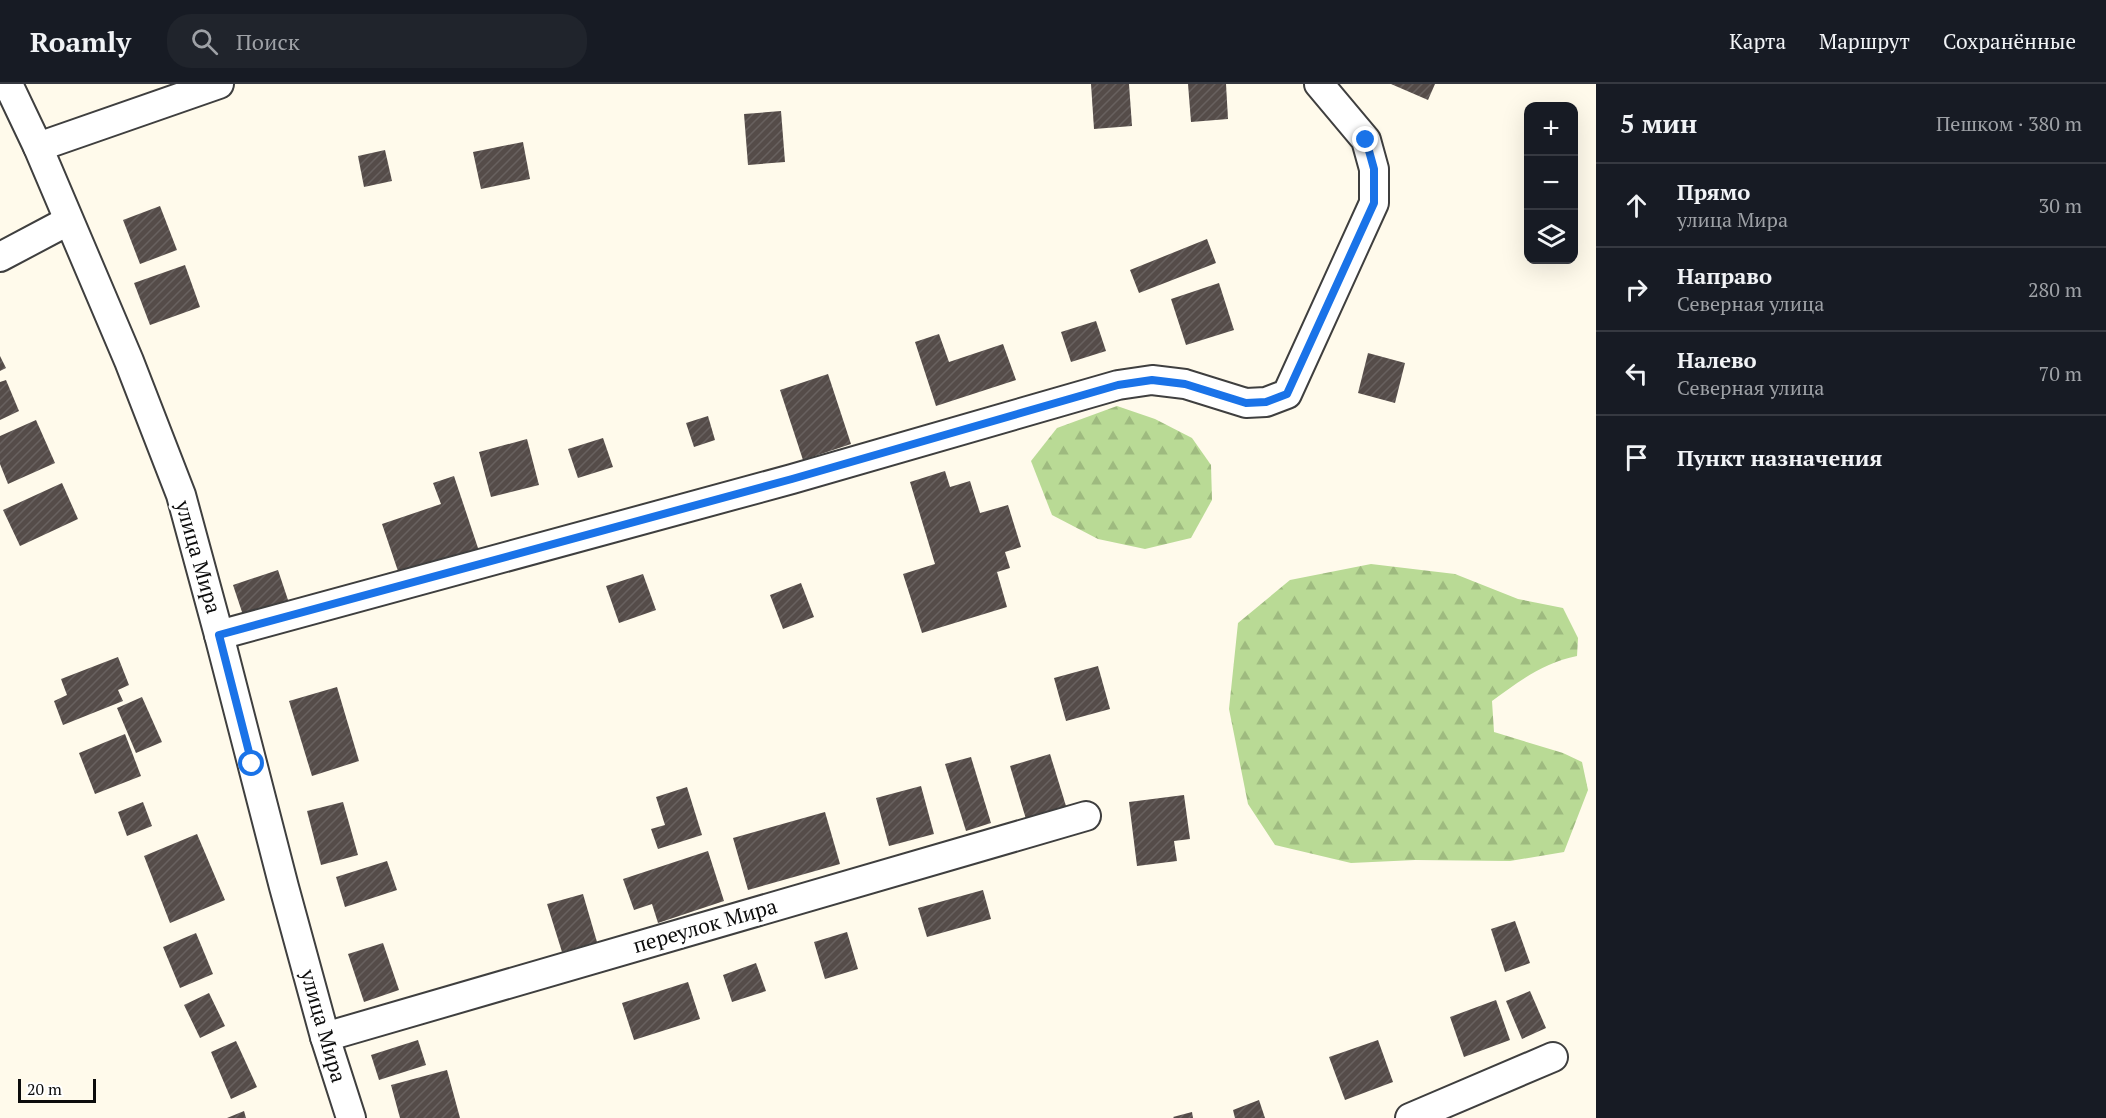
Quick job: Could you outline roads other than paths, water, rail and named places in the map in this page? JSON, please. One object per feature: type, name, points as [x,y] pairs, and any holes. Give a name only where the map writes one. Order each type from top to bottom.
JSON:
[{"type":"street","name":"улица Мира","points":[[8,84],[38,147],[129,361],[181,495],[284,887],[325,1037],[351,1118]]},
{"type":"street","points":[[38,147],[219,84]]},
{"type":"street","points":[[219,635],[792,479],[1118,385],[1152,380],[1185,384],[1246,403],[1266,402],[1287,394],[1374,203],[1374,169],[1366,140],[1319,84]]},
{"type":"street","points":[[0,257],[68,221]]},
{"type":"street","name":"переулок Мира","points":[[325,1037],[1086,816]]},
{"type":"street","points":[[1410,1118],[1553,1057]]}]
